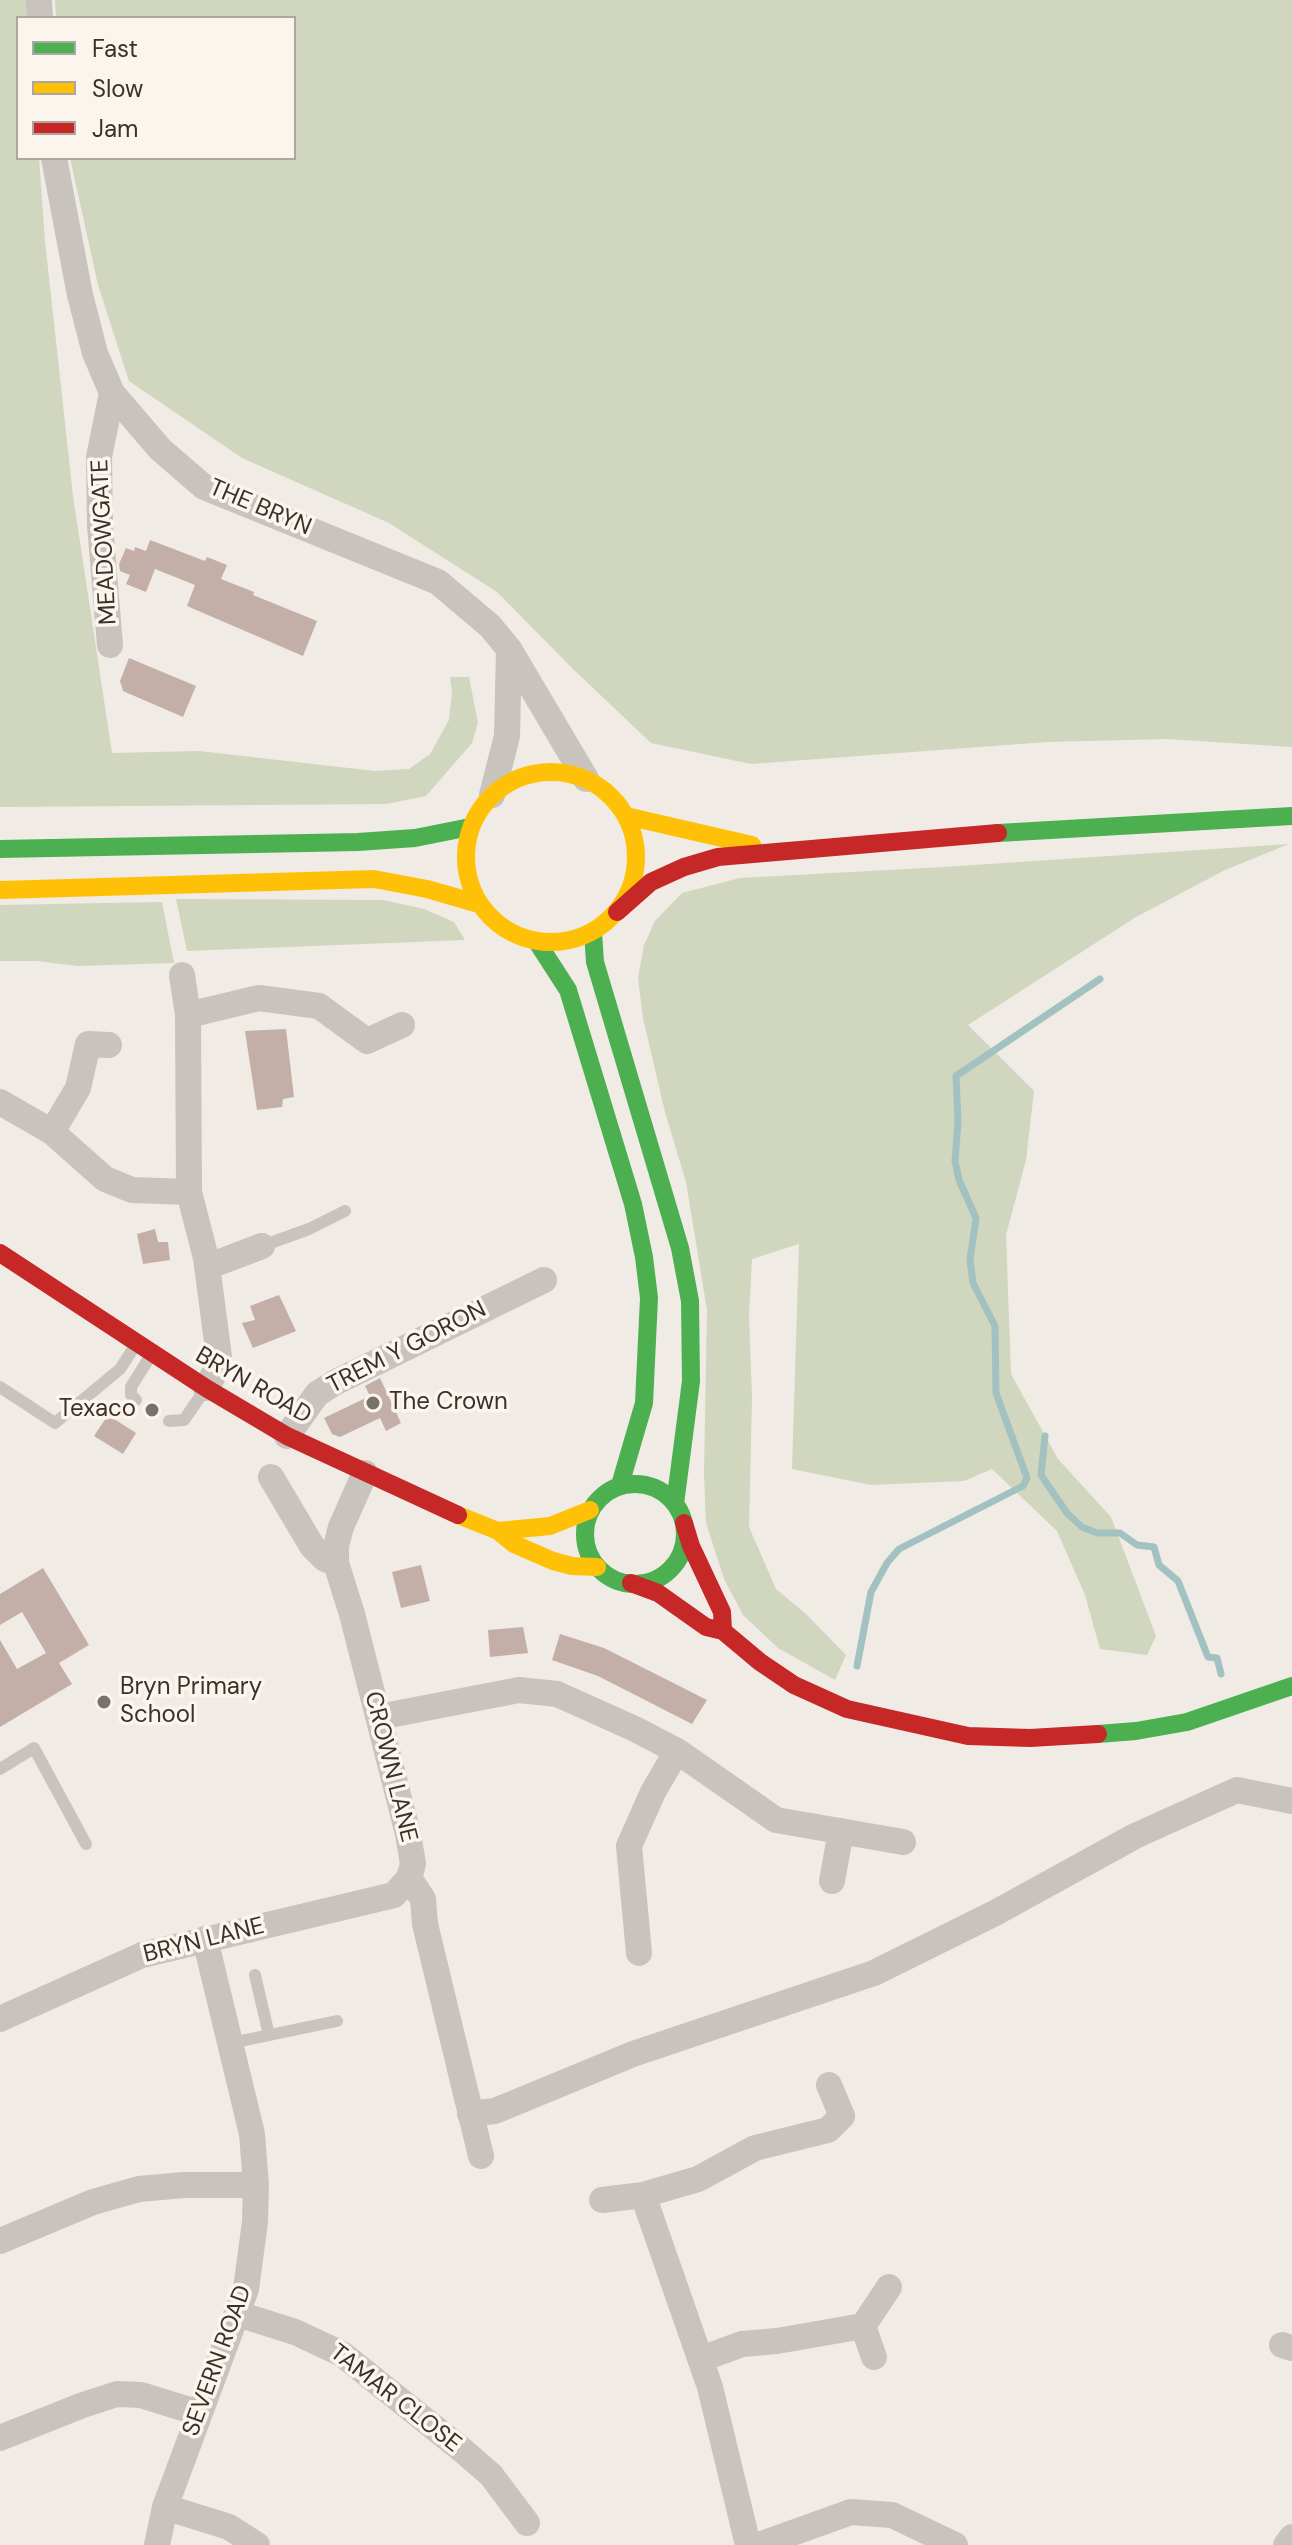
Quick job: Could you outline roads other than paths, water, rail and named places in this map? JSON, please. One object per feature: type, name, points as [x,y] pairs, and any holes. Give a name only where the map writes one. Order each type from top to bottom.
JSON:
[{"type":"main road","points":[[617,912],[630,890],[636,865],[635,840],[626,816],[609,795],[586,779],[562,773],[536,773],[512,781],[492,795],[479,810],[470,827],[465,854],[468,880],[479,904],[495,922],[514,935],[537,942],[566,942],[593,932],[617,912],[651,882],[684,867],[718,857],[935,837],[1292,816]]},
{"type":"main road","points":[[626,816],[779,850]]},
{"type":"main road","points":[[0,849],[358,842],[415,838],[470,827]]},
{"type":"main road","points":[[0,890],[374,879],[427,889],[479,904]]},
{"type":"main road","points":[[593,932],[595,962],[676,1233],[690,1301],[691,1381],[679,1511],[685,1536],[683,1549],[675,1565],[664,1575],[642,1583],[631,1583]]},
{"type":"main road","points":[[537,942],[568,990],[633,1204],[644,1257],[649,1298],[644,1403],[620,1485]]},
{"type":"main road","name":"BRYN ROAD","points":[[0,1253],[206,1388],[287,1436],[498,1531],[514,1544],[553,1561],[597,1567]]},
{"type":"main road","points":[[723,1631],[722,1612],[691,1546],[679,1511],[653,1487],[638,1483],[620,1485],[601,1496],[590,1510],[585,1529],[586,1547],[597,1567],[611,1578],[658,1593],[706,1627],[723,1631],[794,1685],[847,1709],[968,1736],[1030,1738],[1136,1731],[1187,1722],[1292,1686]]},
{"type":"main road","name":"BRYN ROAD","points":[[498,1531],[550,1526],[590,1510]]},
{"type":"street","name":"THE BRYN","points":[[54,160],[80,295],[95,353],[112,393],[160,449],[204,487],[438,582],[490,626],[509,649],[586,779]]},
{"type":"street","name":"MEADOWGATE","points":[[110,645],[100,525],[99,457],[112,393]]},
{"type":"street","points":[[492,795],[507,736],[509,649]]},
{"type":"street","points":[[182,975],[188,1015],[189,1192],[207,1267],[219,1357],[206,1388]]},
{"type":"street","points":[[188,1015],[259,998],[319,1006],[367,1041],[402,1025]]},
{"type":"street","points":[[52,1132],[78,1088],[88,1044],[109,1045]]},
{"type":"street","points":[[0,1102],[52,1132],[105,1179],[132,1190],[189,1192]]},
{"type":"street","points":[[207,1267],[262,1246]]},
{"type":"street","name":"TREM Y GORON","points":[[287,1436],[317,1394],[334,1383],[544,1280]]},
{"type":"street","name":"CROWN LANE","points":[[365,1473],[341,1527],[336,1563],[408,1834],[413,1864],[409,1878],[423,1899],[425,1924],[481,2156]]},
{"type":"street","points":[[271,1477],[312,1546],[325,1559],[336,1563]]},
{"type":"street","points":[[379,1717],[519,1690],[557,1694],[677,1751],[776,1820],[903,1842]]},
{"type":"street","points":[[639,1953],[629,1846],[653,1792],[677,1751]]},
{"type":"street","points":[[470,2114],[495,2111],[633,2054],[874,1973],[995,1913],[1135,1836],[1237,1790],[1292,1801]]},
{"type":"street","points":[[832,1881],[841,1831]]},
{"type":"street","name":"BRYN LANE","points":[[0,2019],[142,1955],[394,1895],[409,1878]]},
{"type":"street","name":"SEVERN ROAD","points":[[157,2545],[165,2507],[238,2314],[252,2257],[256,2185],[252,2134],[205,1939]]},
{"type":"street","points":[[602,2200],[643,2195],[698,2179],[755,2148],[828,2130],[842,2116],[829,2085]]},
{"type":"street","points":[[0,2241],[93,2202],[139,2189],[184,2185],[256,2185]]},
{"type":"street","points":[[643,2195],[710,2387],[748,2545]]},
{"type":"street","points":[[701,2359],[742,2344],[863,2326],[889,2287]]},
{"type":"street","name":"TAMAR CLOSE","points":[[238,2314],[306,2336],[342,2354],[491,2475],[527,2523]]},
{"type":"street","points":[[863,2326],[874,2357]]},
{"type":"street","points":[[0,2438],[117,2394],[141,2395],[199,2413]]},
{"type":"street","points":[[165,2507],[229,2527],[257,2545]]},
{"type":"street","points":[[759,2545],[851,2512],[892,2515],[955,2545]]},
{"type":"street","points":[[1286,2545],[1292,2537]]},
{"type":"lane","points":[[262,1246],[309,1229],[345,1211]]},
{"type":"lane","points":[[0,1387],[55,1423],[144,1348]]},
{"type":"lane","points":[[136,1400],[131,1395],[131,1387],[144,1348]]},
{"type":"lane","points":[[169,1421],[184,1420],[206,1388]]},
{"type":"lane","points":[[0,1769],[34,1748],[86,1844]]},
{"type":"lane","points":[[255,1975],[269,2035]]},
{"type":"lane","points":[[231,2043],[337,2021]]},
{"type":"waterway","points":[[857,1666],[871,1592],[887,1563],[899,1549],[1023,1486],[1027,1478],[996,1393],[995,1326],[973,1283],[970,1260],[976,1218],[959,1180],[955,1161],[958,1122],[956,1076],[1100,979]]},
{"type":"waterway","points":[[1045,1436],[1041,1475],[1067,1513],[1082,1527],[1097,1533],[1120,1533],[1137,1545],[1154,1547],[1159,1565],[1178,1581],[1208,1657],[1217,1658],[1221,1674]]},
{"type":"place","name":"The Crown","points":[[373,1403]]},
{"type":"place","name":"Texaco","points":[[152,1410]]},
{"type":"place","name":"Bryn Primary School","points":[[104,1702]]}]
